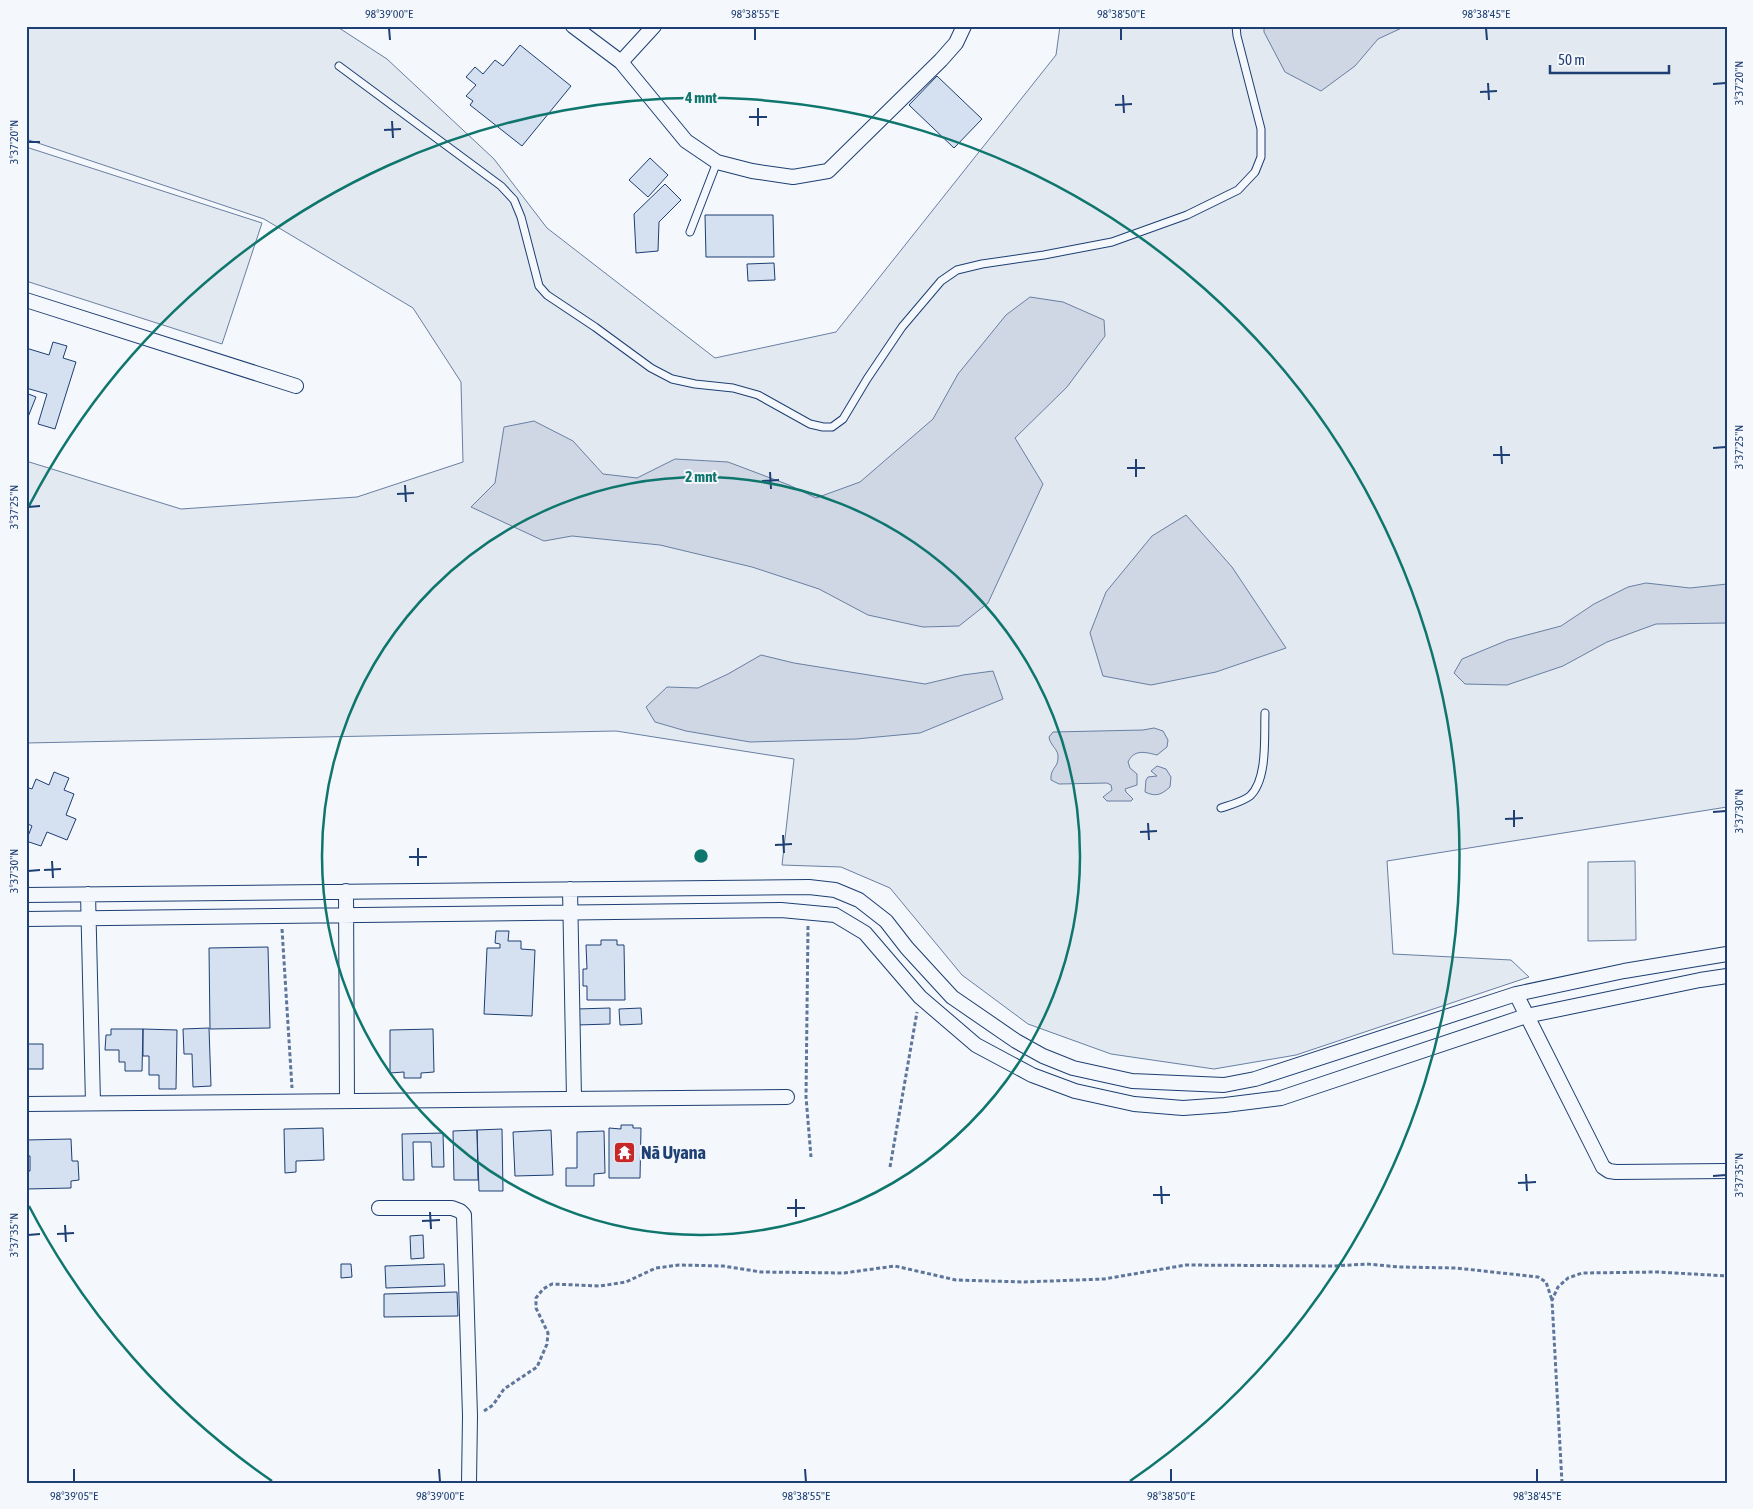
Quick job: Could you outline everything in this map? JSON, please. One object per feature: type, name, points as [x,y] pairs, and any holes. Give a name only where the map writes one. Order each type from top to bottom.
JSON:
[{"type":"street","points":[[573,26],[621,62],[686,141],[717,162],[752,171],[793,177],[828,171],[941,60],[956,43],[964,26]]},
{"type":"street","points":[[621,62],[654,26]]},
{"type":"street","points":[[26,300],[296,386]]},
{"type":"street","points":[[26,895],[809,887],[835,890],[859,900],[886,921],[907,948],[952,997],[1016,1041],[1043,1056],[1072,1068],[1132,1081],[1224,1085],[1255,1079],[1516,994],[1624,971],[1727,954]]},
{"type":"street","points":[[570,889],[574,1098]]},
{"type":"street","points":[[346,892],[347,1101]]},
{"type":"street","points":[[88,894],[93,1103]]},
{"type":"street","points":[[26,919],[781,910],[835,915],[865,933],[920,997],[976,1045],[1032,1075],[1076,1091],[1134,1104],[1183,1108],[1281,1098],[1526,1016],[1727,976]]},
{"type":"street","points":[[1516,994],[1603,1167],[1609,1171],[1616,1172],[1727,1171]]},
{"type":"street","points":[[26,1104],[787,1097]]},
{"type":"street","points":[[379,1208],[452,1208],[464,1215],[470,1416],[469,1483]]},
{"type":"lane","points":[[339,66],[493,180],[514,200],[521,217],[539,286],[547,295],[595,326],[651,368],[672,379],[695,384],[733,388],[758,395],[810,424],[832,427],[843,419],[902,327],[941,281],[957,270],[1112,242],[1187,215],[1238,190],[1255,172],[1261,157],[1261,129],[1236,26]]},
{"type":"lane","points":[[690,232],[717,162]]},
{"type":"lane","points":[[1221,808],[1235,804],[1250,795],[1258,783],[1263,771],[1265,713]]},
{"type":"path","points":[[808,913],[806,1097],[811,1157]]},
{"type":"path","points":[[282,916],[293,1101]]},
{"type":"path","points":[[890,1167],[920,997]]},
{"type":"path","points":[[470,1416],[482,1412],[493,1405],[504,1389],[537,1367],[547,1344],[548,1333],[536,1308],[536,1298],[543,1289],[552,1284],[600,1286],[626,1282],[656,1268],[679,1265],[723,1266],[761,1272],[844,1273],[895,1266],[956,1280],[1024,1282],[1104,1279],[1186,1265],[1334,1266],[1367,1264],[1399,1267],[1456,1268],[1538,1277],[1546,1282],[1552,1300],[1562,1483]]},
{"type":"path","points":[[1552,1300],[1558,1287],[1568,1278],[1582,1274],[1657,1272],[1727,1276]]},
{"type":"shaded area","points":[[26,26],[336,26],[387,59],[494,159],[547,228],[715,358],[836,332],[1056,55],[1060,26],[1727,26],[1727,807],[1387,861],[1393,954],[1511,960],[1529,977],[1296,1055],[1214,1069],[1111,1054],[1028,1024],[962,975],[890,888],[841,867],[782,865],[794,759],[616,731],[26,743],[26,461],[181,509],[357,497],[463,462],[461,382],[413,308],[264,219],[26,139]]},
{"type":"shaded area","points":[[1264,26],[1406,26],[1378,39],[1355,66],[1321,91],[1285,72],[1264,32]]},
{"type":"shaded area","points":[[26,147],[262,223],[222,344],[26,281]]},
{"type":"shaded area","points":[[1030,297],[1063,302],[1104,320],[1105,336],[1067,387],[1015,438],[1043,484],[988,603],[959,626],[923,627],[868,615],[819,589],[752,567],[660,545],[572,536],[544,541],[471,507],[495,483],[504,427],[534,421],[573,441],[603,474],[637,478],[675,459],[728,462],[789,485],[816,498],[860,482],[933,419],[958,374],[1006,315]]},
{"type":"shaded area","points":[[1186,515],[1232,567],[1286,648],[1216,672],[1151,685],[1103,676],[1090,633],[1106,592],[1152,536]]},
{"type":"shaded area","points":[[1646,583],[1690,588],[1727,584],[1727,623],[1656,624],[1607,642],[1563,666],[1507,685],[1465,684],[1454,673],[1462,659],[1508,640],[1561,626],[1594,604],[1628,587]]},
{"type":"shaded area","points":[[761,655],[794,663],[925,684],[963,675],[993,671],[1003,699],[920,733],[856,739],[750,742],[686,731],[655,722],[646,707],[667,687],[698,688],[728,674]]},
{"type":"shaded area","points":[[1154,728],[1163,731],[1168,740],[1167,747],[1157,755],[1137,753],[1130,758],[1128,762],[1130,768],[1137,774],[1137,785],[1125,789],[1133,799],[1131,801],[1107,801],[1103,797],[1112,790],[1111,785],[1107,783],[1059,784],[1051,780],[1058,758],[1049,737],[1053,732],[1143,730]]},
{"type":"shaded area","points":[[1157,766],[1166,769],[1171,777],[1170,787],[1155,795],[1145,792],[1148,777],[1157,776],[1151,771]]},
{"type":"shaded area","points":[[1635,861],[1636,940],[1588,941],[1588,862]]},
{"type":"building","points":[[520,45],[571,86],[522,146],[470,105],[473,101],[466,96],[476,85],[466,77],[475,67],[483,74],[495,60],[503,66]]},
{"type":"building","points":[[937,76],[982,119],[954,148],[909,105]]},
{"type":"building","points":[[650,158],[668,175],[648,197],[629,180]]},
{"type":"building","points":[[665,184],[681,200],[659,222],[658,251],[636,253],[634,214]]},
{"type":"building","points":[[705,215],[773,215],[774,257],[706,257]]},
{"type":"building","points":[[774,263],[775,280],[748,281],[747,264]]},
{"type":"building","points":[[53,342],[67,346],[63,358],[76,362],[55,429],[38,424],[47,394],[26,388],[26,348],[49,355]]},
{"type":"building","points":[[26,393],[36,397],[26,422]]},
{"type":"building","points":[[54,772],[69,778],[64,790],[74,794],[66,815],[76,819],[67,840],[47,832],[41,846],[26,841],[32,826],[26,823],[26,787],[32,789],[36,779],[49,785]]},
{"type":"building","points":[[496,931],[509,931],[508,941],[521,941],[521,949],[535,950],[532,1016],[484,1014],[487,948],[500,948],[500,944],[495,943]]},
{"type":"building","points":[[601,940],[617,940],[617,945],[624,945],[625,1000],[587,1000],[587,986],[583,986],[583,969],[587,969],[586,945],[601,945]]},
{"type":"building","points":[[268,947],[270,1028],[210,1029],[209,948]]},
{"type":"building","points":[[610,1008],[610,1024],[577,1025],[577,1009]]},
{"type":"building","points":[[641,1008],[642,1024],[620,1025],[619,1009]]},
{"type":"building","points":[[209,1028],[211,1086],[193,1087],[192,1054],[184,1054],[183,1029]]},
{"type":"building","points":[[111,1029],[143,1029],[142,1071],[125,1071],[125,1062],[119,1062],[119,1050],[105,1050],[106,1035],[111,1035]]},
{"type":"building","points":[[143,1029],[177,1030],[176,1089],[159,1089],[159,1075],[149,1075],[149,1056],[143,1056]]},
{"type":"building","points":[[433,1029],[434,1072],[421,1073],[421,1078],[404,1078],[404,1072],[390,1073],[390,1030]]},
{"type":"building","points":[[26,1044],[43,1044],[43,1069],[26,1069]]},
{"type":"building","name":"Nā Uyana","points":[[621,1125],[633,1125],[633,1128],[641,1128],[640,1178],[609,1178],[609,1128],[621,1129]]},
{"type":"building","points":[[323,1128],[324,1160],[296,1161],[296,1172],[285,1173],[284,1129]]},
{"type":"building","points":[[502,1129],[503,1191],[479,1191],[477,1130]]},
{"type":"building","points":[[477,1130],[478,1180],[454,1180],[453,1131]]},
{"type":"building","points":[[551,1130],[553,1175],[515,1176],[513,1132]]},
{"type":"building","points":[[604,1131],[605,1173],[594,1174],[594,1186],[566,1186],[566,1168],[577,1168],[577,1132]]},
{"type":"building","points":[[443,1133],[444,1167],[432,1167],[431,1142],[413,1142],[414,1180],[403,1180],[402,1134]]},
{"type":"building","points":[[71,1139],[72,1161],[78,1161],[79,1180],[71,1181],[71,1188],[26,1189],[26,1171],[30,1171],[30,1156],[26,1156],[26,1140]]},
{"type":"building","points":[[423,1235],[424,1258],[411,1259],[410,1236]]},
{"type":"building","points":[[341,1264],[351,1264],[352,1277],[341,1278]]},
{"type":"building","points":[[444,1264],[445,1286],[386,1288],[385,1266]]},
{"type":"building","points":[[457,1292],[458,1316],[384,1317],[384,1294]]},
{"type":"place","name":"Nā Uyana","points":[[625,1153]]}]
